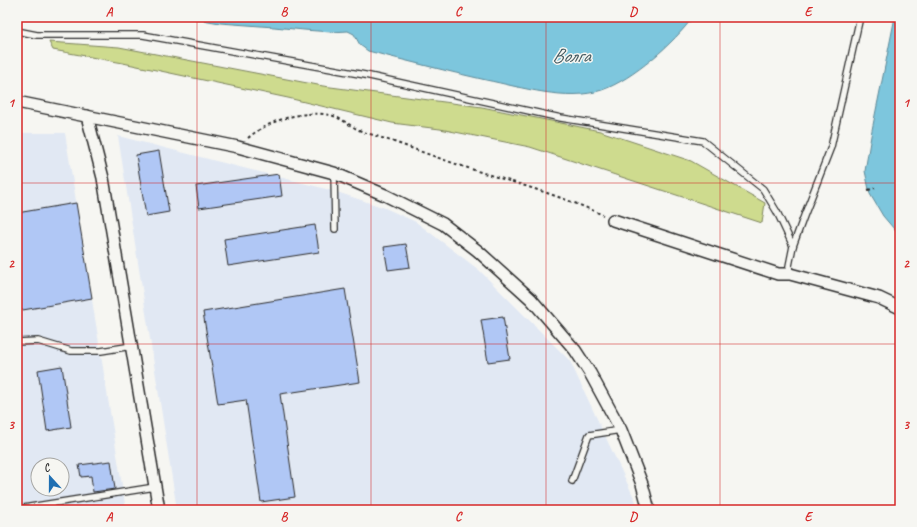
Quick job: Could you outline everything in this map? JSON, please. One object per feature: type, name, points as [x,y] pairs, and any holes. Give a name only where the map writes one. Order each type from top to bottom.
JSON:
[{"type":"street","points":[[17,102],[238,147],[334,174],[385,195],[443,224],[478,251],[531,299],[576,350],[621,430],[642,484],[649,510]]},
{"type":"street","points":[[87,116],[103,178],[159,510]]},
{"type":"street","points":[[613,220],[778,274],[790,274],[879,298],[900,308]]},
{"type":"lane","points":[[790,274],[789,266],[793,246],[831,147],[860,17]]},
{"type":"lane","points":[[17,31],[37,35],[143,35],[365,75],[560,118],[702,141],[763,189],[777,212],[793,246]]},
{"type":"lane","points":[[334,174],[335,229]]},
{"type":"lane","points":[[17,342],[38,341],[72,351],[101,351],[132,346]]},
{"type":"lane","points":[[572,481],[589,435],[621,430]]},
{"type":"lane","points":[[17,509],[155,486]]},
{"type":"path","points":[[238,147],[255,132],[281,120],[304,114],[331,115],[361,131],[467,168],[529,186],[588,208],[613,220]]},
{"type":"path","points":[[868,190],[875,188]]},
{"type":"shaded area","points":[[17,133],[65,133],[126,510],[17,510]]},
{"type":"shaded area","points":[[118,136],[334,191],[385,208],[416,222],[479,270],[570,361],[637,504],[638,510],[177,510]]},
{"type":"green space","points":[[49,42],[119,47],[323,86],[482,107],[600,131],[691,161],[765,203],[762,223],[530,147],[440,129],[392,123],[288,98],[123,63],[53,50]]},
{"type":"water","name":"Волга","points":[[185,17],[693,17],[675,38],[652,59],[614,85],[602,90],[588,93],[559,94],[456,73],[368,51],[360,45],[354,34],[348,31],[331,32],[220,23]]},
{"type":"water","points":[[895,17],[900,17],[900,236],[883,216],[870,194],[865,171]]},
{"type":"building","points":[[159,151],[169,212],[146,216],[136,155]]},
{"type":"building","points":[[279,174],[282,196],[199,208],[196,186]]},
{"type":"building","points":[[76,203],[92,298],[17,311],[17,213]]},
{"type":"building","points":[[315,225],[319,252],[228,266],[224,239]]},
{"type":"building","points":[[406,244],[410,267],[388,270],[384,247]]},
{"type":"building","points":[[345,289],[360,382],[280,394],[295,497],[261,502],[246,400],[218,404],[203,312]]},
{"type":"building","points":[[503,317],[510,359],[488,362],[481,320]]},
{"type":"building","points":[[62,366],[71,427],[47,431],[38,370]]},
{"type":"building","points":[[111,461],[115,489],[93,492],[91,476],[81,477],[79,465]]}]
